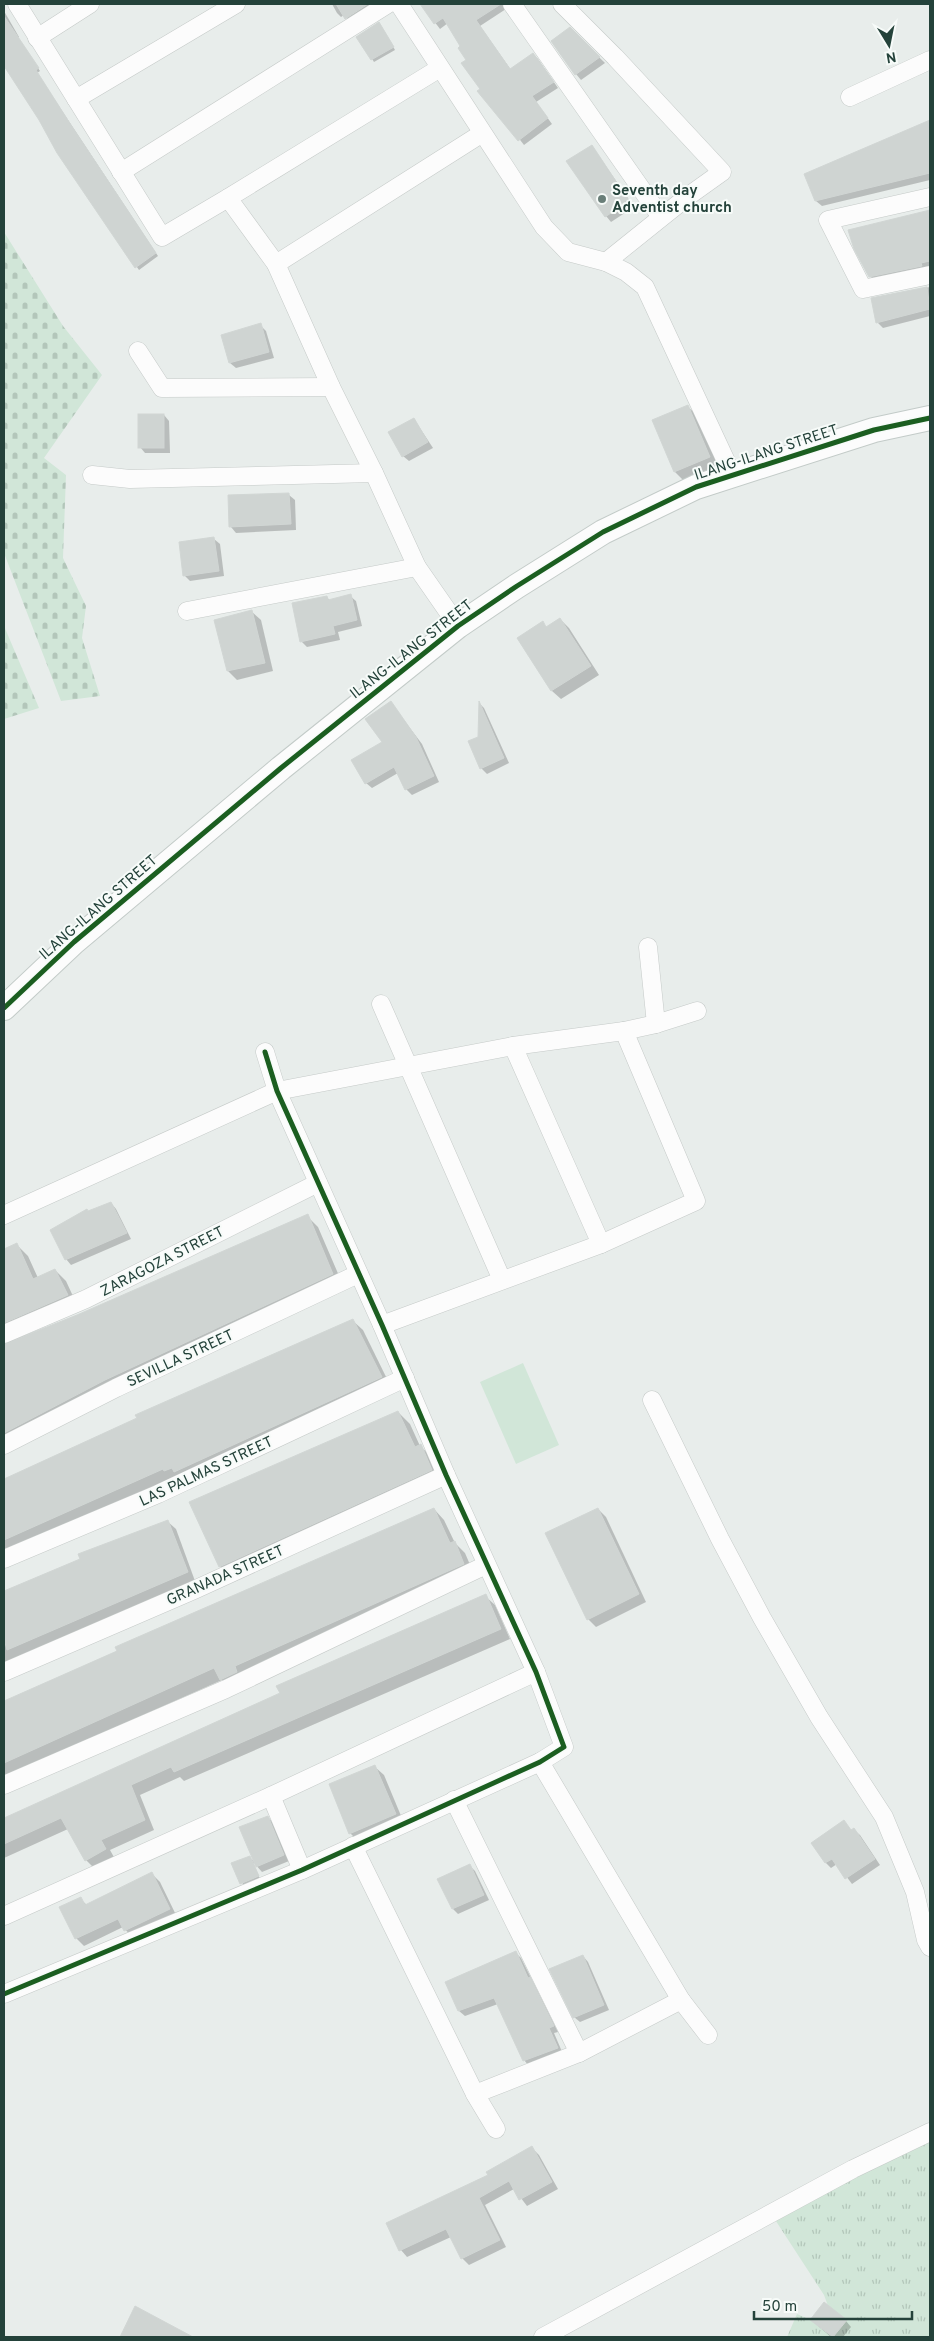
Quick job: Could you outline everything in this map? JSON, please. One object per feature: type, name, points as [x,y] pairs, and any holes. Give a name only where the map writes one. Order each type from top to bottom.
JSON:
[{"type":"street","points":[[17,4],[162,236],[228,198],[440,68]]},
{"type":"street","points":[[37,38],[90,4]]},
{"type":"street","points":[[76,99],[236,4]]},
{"type":"street","points":[[121,172],[388,4]]},
{"type":"street","points":[[399,4],[481,134],[544,228],[568,252],[606,262],[626,272],[645,288],[732,474]]},
{"type":"street","points":[[512,4],[661,217]]},
{"type":"street","points":[[562,4],[615,57],[722,172],[661,217],[606,262]]},
{"type":"street","points":[[850,97],[930,60]]},
{"type":"street","points":[[276,264],[481,134]]},
{"type":"street","points":[[930,196],[828,220],[864,289],[930,275]]},
{"type":"street","points":[[228,198],[276,264],[331,387],[374,473],[417,567],[458,626]]},
{"type":"street","points":[[138,351],[162,388],[331,387]]},
{"type":"street","name":"ILANG-ILANG STREET","points":[[4,1008],[96,924],[281,768],[458,626],[603,532],[696,487],[732,474],[874,430],[930,418]]},
{"type":"street","points":[[92,474],[130,479],[374,473]]},
{"type":"street","points":[[187,611],[417,567]]},
{"type":"street","points":[[648,947],[656,1024]]},
{"type":"street","points":[[380,1004],[502,1280]]},
{"type":"street","points":[[4,1214],[277,1091],[514,1046],[624,1031],[656,1024],[696,1011]]},
{"type":"street","points":[[382,1325],[601,1244],[696,1201],[624,1031]]},
{"type":"street","points":[[514,1046],[601,1244]]},
{"type":"street","points":[[4,1994],[302,1870],[540,1762],[564,1747],[536,1672],[486,1565],[382,1325],[277,1091],[265,1052]]},
{"type":"street","name":"ZARAGOZA STREET","points":[[4,1334],[86,1300],[318,1183]]},
{"type":"street","name":"SEVILLA STREET","points":[[4,1445],[116,1388],[358,1274]]},
{"type":"street","name":"LAS PALMAS STREET","points":[[4,1559],[158,1494],[405,1378]]},
{"type":"street","points":[[652,1400],[720,1539],[762,1618],[819,1717],[884,1817],[915,1892],[926,1940],[930,1947]]},
{"type":"street","name":"GRANADA STREET","points":[[4,1672],[194,1590],[446,1475]]},
{"type":"street","points":[[4,1786],[226,1688],[486,1565]]},
{"type":"street","points":[[4,1916],[271,1796],[536,1672]]},
{"type":"street","points":[[540,1762],[681,2000],[708,2035]]},
{"type":"street","points":[[271,1796],[302,1870]]},
{"type":"street","points":[[454,1800],[578,2053]]},
{"type":"street","points":[[353,1846],[475,2094],[496,2129]]},
{"type":"street","points":[[475,2094],[578,2053],[681,2000]]},
{"type":"street","points":[[543,2337],[853,2169],[930,2132]]},
{"type":"green space","points":[[4,232],[63,326],[102,375],[44,458],[66,475],[63,558],[86,606],[82,638],[100,696],[61,701],[4,553]]},
{"type":"green space","points":[[4,626],[39,708],[4,719]]},
{"type":"green space","points":[[523,1363],[559,1445],[516,1464],[480,1382]]},
{"type":"green space","points":[[930,2131],[930,2337],[787,2337],[797,2314],[820,2324],[831,2314],[824,2295],[772,2215]]},
{"type":"building","points":[[336,4],[368,4],[345,19]]},
{"type":"building","points":[[420,4],[501,4],[476,20],[510,69],[533,53],[554,82],[532,96],[548,118],[518,141],[477,91],[480,89],[461,63],[466,60],[458,48],[460,46],[443,18],[434,24]]},
{"type":"building","points":[[4,16],[39,68],[36,70],[71,125],[156,253],[135,268],[57,153],[39,120],[4,66]]},
{"type":"building","points":[[379,22],[394,47],[371,60],[356,37]]},
{"type":"building","points":[[570,27],[600,57],[575,75],[551,41]]},
{"type":"building","points":[[930,120],[930,173],[815,201],[804,174]]},
{"type":"building","points":[[592,145],[629,201],[605,217],[566,161]]},
{"type":"building","points":[[930,210],[930,261],[921,263],[922,266],[869,277],[854,249],[848,230]]},
{"type":"building","points":[[927,287],[930,309],[876,323],[871,298]]},
{"type":"building","points":[[261,323],[269,352],[229,363],[221,335]]},
{"type":"building","points":[[688,405],[710,457],[674,472],[652,420]]},
{"type":"building","points":[[138,414],[164,414],[164,448],[138,448]]},
{"type":"building","points":[[414,418],[428,442],[402,457],[388,432]]},
{"type":"building","points":[[289,493],[291,524],[229,527],[228,495]]},
{"type":"building","points":[[214,537],[219,571],[183,576],[179,542]]},
{"type":"building","points":[[351,594],[357,620],[333,626],[335,634],[300,642],[292,603],[327,596],[328,600]]},
{"type":"building","points":[[252,610],[265,663],[227,671],[214,620]]},
{"type":"building","points":[[560,618],[591,666],[551,691],[517,638],[543,621],[546,627]]},
{"type":"building","points":[[391,701],[416,737],[434,776],[405,790],[394,767],[365,784],[351,760],[382,742],[365,719]]},
{"type":"building","points":[[479,701],[504,758],[480,769],[468,741],[478,737]]},
{"type":"building","points":[[111,1202],[127,1233],[65,1260],[50,1230],[87,1209],[88,1211]]},
{"type":"building","points":[[308,1214],[333,1274],[105,1380],[4,1433],[4,1344],[77,1315]]},
{"type":"building","points":[[17,1243],[33,1279],[55,1269],[68,1295],[4,1323],[4,1249]]},
{"type":"building","points":[[353,1319],[382,1377],[174,1472],[172,1468],[164,1471],[163,1469],[4,1540],[4,1479],[137,1418],[135,1415]]},
{"type":"building","points":[[398,1411],[415,1447],[421,1444],[432,1470],[219,1567],[189,1502]]},
{"type":"building","points":[[434,1508],[450,1543],[455,1541],[464,1564],[235,1666],[237,1672],[220,1680],[214,1668],[4,1763],[4,1701],[117,1651],[115,1647]]},
{"type":"building","points":[[598,1508],[639,1594],[587,1620],[545,1533]]},
{"type":"building","points":[[168,1520],[188,1572],[7,1650],[4,1639],[4,1591],[80,1559],[78,1554]]},
{"type":"building","points":[[486,1594],[501,1629],[174,1772],[171,1767],[131,1785],[145,1820],[101,1840],[106,1849],[85,1861],[61,1818],[4,1844],[4,1818],[280,1693],[276,1686]]},
{"type":"building","points":[[375,1765],[396,1814],[349,1834],[329,1784]]},
{"type":"building","points":[[268,1816],[284,1855],[256,1867],[239,1827]]},
{"type":"building","points":[[844,1820],[851,1830],[854,1828],[875,1859],[845,1879],[832,1859],[825,1863],[811,1843]]},
{"type":"building","points":[[250,1856],[259,1876],[240,1884],[231,1863]]},
{"type":"building","points":[[470,1864],[484,1895],[452,1909],[437,1879]]},
{"type":"building","points":[[152,1872],[170,1909],[124,1931],[118,1919],[75,1939],[59,1907],[81,1897],[85,1905]]},
{"type":"building","points":[[516,1951],[554,2026],[549,2028],[558,2048],[523,2061],[494,1998],[458,2011],[445,1982]]},
{"type":"building","points":[[583,1955],[604,2005],[573,2018],[549,1969]]},
{"type":"building","points":[[532,2146],[552,2182],[519,2200],[509,2181],[479,2198],[500,2240],[461,2259],[446,2229],[399,2251],[386,2223],[488,2175],[486,2172]]},
{"type":"building","points":[[824,2302],[847,2320],[833,2337],[810,2320]]},
{"type":"building","points":[[135,2306],[193,2337],[120,2337]]},
{"type":"cycle path","points":[[4,1008],[74,942],[281,768],[458,626],[517,586],[603,532],[696,487],[874,430],[930,418]]},
{"type":"cycle path","points":[[4,1994],[302,1870],[540,1762],[564,1747],[536,1672],[446,1475],[382,1325],[277,1091],[265,1052]]},
{"type":"place","name":"Seventh day Adventist church","points":[[602,199]]}]
